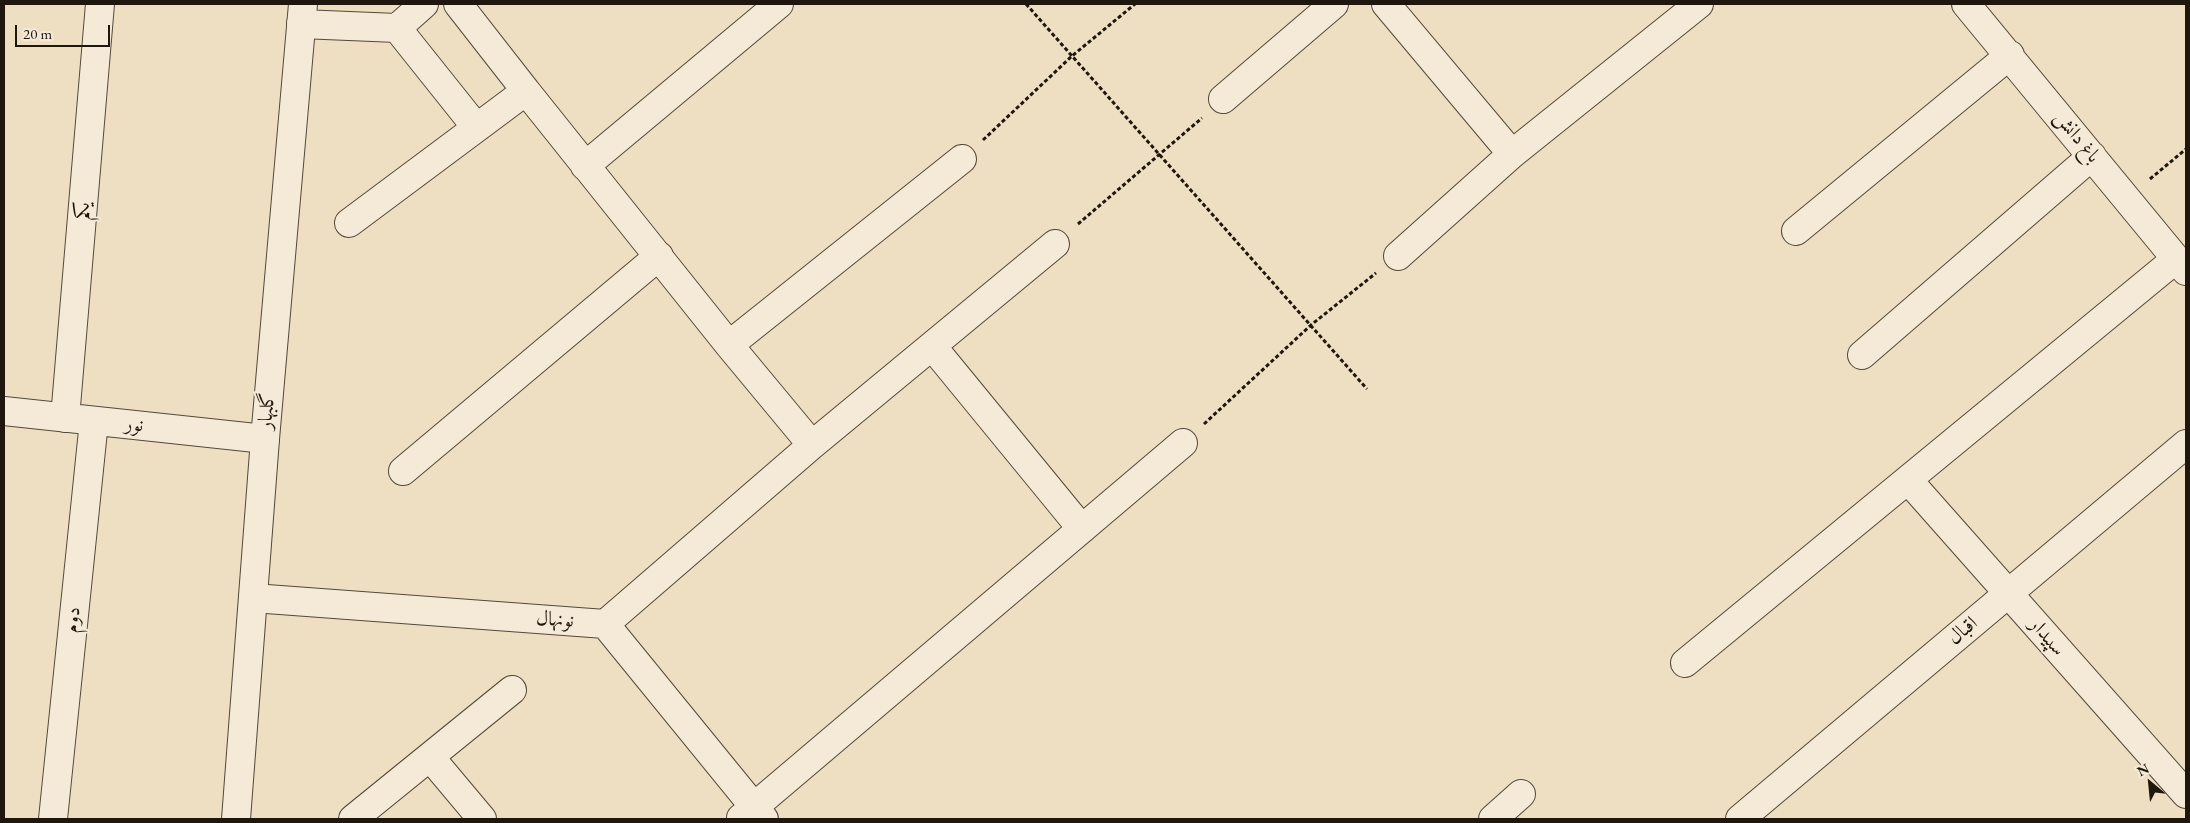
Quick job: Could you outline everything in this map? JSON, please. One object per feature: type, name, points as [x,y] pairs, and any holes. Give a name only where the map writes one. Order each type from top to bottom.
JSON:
[{"type":"street","name":"یکم","points":[[65,418],[100,4]]},
{"type":"street","points":[[397,28],[424,4]]},
{"type":"street","points":[[458,4],[585,166],[812,445]]},
{"type":"street","points":[[585,166],[779,4]]},
{"type":"street","points":[[1223,99],[1334,4]]},
{"type":"street","points":[[1386,4],[1512,154]]},
{"type":"street","points":[[1398,256],[1512,154],[1699,4]]},
{"type":"street","name":"باغ دانش","points":[[1966,4],[2010,55],[2181,265]]},
{"type":"street","points":[[302,14],[397,28],[476,126]]},
{"type":"street","name":"گلبهار","points":[[236,819],[265,439],[302,14]]},
{"type":"street","points":[[1796,231],[2010,55]]},
{"type":"street","points":[[349,223],[476,126],[526,91]]},
{"type":"street","points":[[1862,355],[2092,156]]},
{"type":"street","points":[[729,345],[962,159]]},
{"type":"street","points":[[1054,244],[812,445],[606,624],[753,815],[1183,443]]},
{"type":"street","points":[[403,471],[659,256]]},
{"type":"street","points":[[1685,663],[1908,480],[2181,265]]},
{"type":"street","points":[[932,346],[1082,529]]},
{"type":"street","name":"نور","points":[[4,411],[265,439]]},
{"type":"street","name":"دوم","points":[[53,819],[94,421]]},
{"type":"street","name":"اقبال","points":[[1740,819],[2186,444]]},
{"type":"street","name":"سپیدار","points":[[1908,480],[2182,781]]},
{"type":"street","name":"نونهال","points":[[253,598],[606,624]]},
{"type":"street","points":[[353,819],[512,690]]},
{"type":"street","points":[[430,757],[482,819]]},
{"type":"street","points":[[1493,819],[1521,794]]},
{"type":"path","points":[[1026,4],[1367,388]]},
{"type":"path","points":[[962,159],[1072,56],[1135,4]]},
{"type":"path","points":[[1054,244],[1223,99]]},
{"type":"path","points":[[2127,199],[2186,149]]},
{"type":"path","points":[[1183,443],[1311,325],[1398,256]]}]
